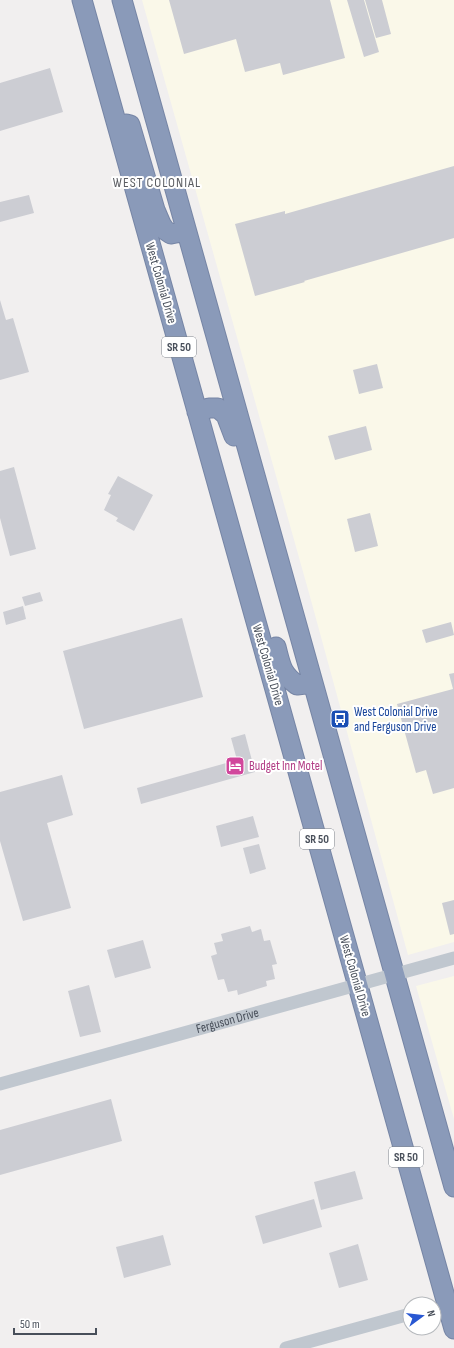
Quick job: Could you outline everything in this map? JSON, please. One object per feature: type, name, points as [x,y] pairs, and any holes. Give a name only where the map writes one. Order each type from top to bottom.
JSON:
[{"type":"highway","name":"West Colonial Drive","points":[[82,0],[358,985],[445,1304],[454,1329]]},
{"type":"highway","name":"SR 50","points":[[122,0],[454,1187]]},
{"type":"highway","points":[[115,121],[130,125],[155,210],[161,224],[171,234],[186,230]]},
{"type":"highway","points":[[197,412],[209,408],[218,408],[226,415],[255,506],[266,517]]},
{"type":"highway","points":[[244,579],[260,590],[282,670],[288,678],[297,685],[313,683]]},
{"type":"street","name":"Ferguson Drive","points":[[0,1084],[454,958]]},
{"type":"street","points":[[286,1348],[402,1316]]},
{"type":"shaded area","points":[[142,0],[454,0],[454,942],[408,955],[309,593]]},
{"type":"shaded area","points":[[454,976],[454,1119],[416,986]]},
{"type":"building","points":[[169,0],[330,0],[345,58],[283,75],[280,63],[245,72],[236,39],[184,54]]},
{"type":"building","points":[[347,0],[364,0],[379,52],[364,57]]},
{"type":"building","points":[[365,0],[382,0],[391,34],[376,38]]},
{"type":"building","points":[[50,68],[63,112],[0,131],[0,83]]},
{"type":"building","points":[[454,166],[454,238],[255,296],[235,224],[285,211],[285,214]]},
{"type":"building","points":[[29,195],[34,213],[0,222],[0,202]]},
{"type":"building","points":[[0,300],[6,320],[13,318],[29,372],[0,380]]},
{"type":"building","points":[[377,364],[383,388],[359,394],[353,370]]},
{"type":"building","points":[[366,426],[372,450],[335,460],[328,436]]},
{"type":"building","points":[[14,467],[36,549],[10,556],[0,518],[0,471]]},
{"type":"building","points":[[118,476],[153,495],[134,531],[116,521],[118,518],[104,510],[111,495],[108,494]]},
{"type":"building","points":[[370,513],[378,546],[355,552],[347,519]]},
{"type":"building","points":[[40,592],[43,601],[25,606],[22,597]]},
{"type":"building","points":[[23,606],[26,619],[6,625],[3,612]]},
{"type":"building","points":[[182,618],[203,697],[84,729],[63,651]]},
{"type":"building","points":[[451,622],[454,635],[426,643],[422,630]]},
{"type":"building","points":[[454,673],[454,788],[433,794],[426,770],[416,773],[397,704],[453,689],[449,674]]},
{"type":"building","name":"Budget Inn Motel","points":[[245,734],[255,772],[141,804],[137,788],[237,760],[231,738]]},
{"type":"building","points":[[62,775],[73,815],[47,823],[71,908],[23,921],[0,841],[0,792]]},
{"type":"building","points":[[253,816],[259,837],[221,847],[216,826]]},
{"type":"building","points":[[259,844],[266,869],[250,874],[243,848]]},
{"type":"building","points":[[454,900],[454,934],[450,935],[442,903]]},
{"type":"building","points":[[250,926],[252,932],[261,929],[264,941],[270,940],[277,964],[272,965],[275,979],[266,981],[267,986],[238,995],[237,990],[228,992],[224,979],[218,980],[211,956],[217,954],[214,943],[223,941],[221,934]]},
{"type":"building","points":[[143,940],[151,968],[115,978],[107,950]]},
{"type":"building","points":[[89,985],[101,1032],[80,1037],[68,991]]},
{"type":"building","points":[[111,1099],[122,1141],[0,1175],[0,1130]]},
{"type":"building","points":[[355,1171],[363,1199],[321,1210],[314,1182]]},
{"type":"building","points":[[314,1199],[322,1227],[263,1244],[255,1216]]},
{"type":"building","points":[[163,1235],[171,1265],[124,1278],[116,1247]]},
{"type":"building","points":[[358,1244],[368,1280],[339,1288],[329,1253]]},
{"type":"place","name":"West Colonial Drive and Ferguson Drive","points":[[340,719]]},
{"type":"place","name":"Budget Inn Motel","points":[[235,766]]},
{"type":"district","name":"WEST COLONIAL","points":[[157,182]]}]
